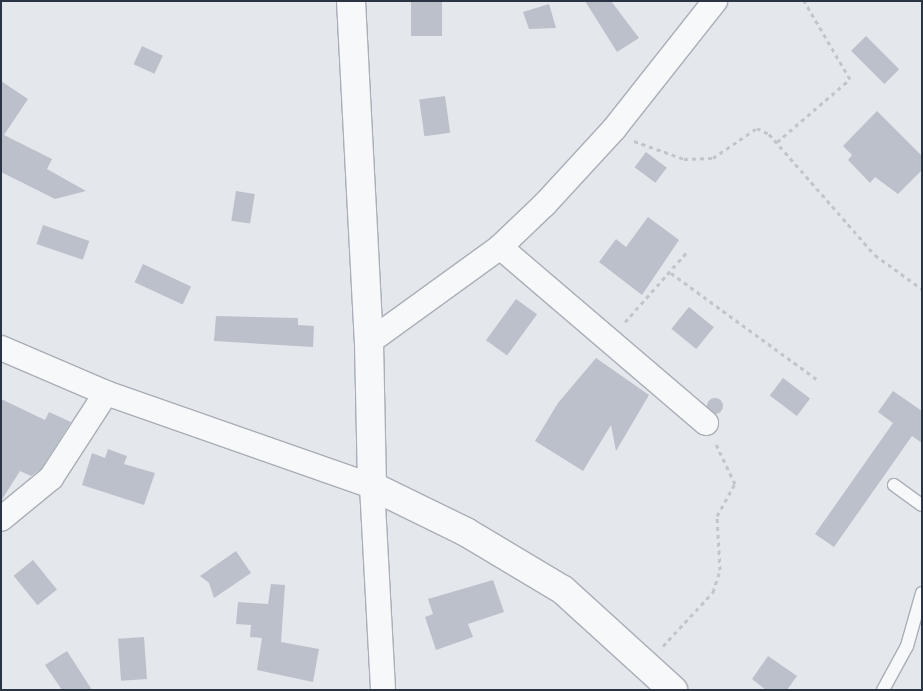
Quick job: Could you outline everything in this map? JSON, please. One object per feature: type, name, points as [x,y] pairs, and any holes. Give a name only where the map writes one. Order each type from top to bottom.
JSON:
[{"type":"street","points":[[351,1],[369,342],[372,486],[383,690]]},
{"type":"street","points":[[369,342],[500,247],[614,129],[715,1]]},
{"type":"street","points":[[500,247],[609,338],[706,423]]},
{"type":"street","points":[[1,348],[106,393],[372,486],[466,532],[563,590],[673,690]]},
{"type":"street","points":[[1,519],[51,478],[106,393]]},
{"type":"lane","points":[[894,485],[922,506]]},
{"type":"lane","points":[[884,690],[906,646],[922,593]]},
{"type":"path","points":[[777,142],[850,79],[804,1]]},
{"type":"path","points":[[614,129],[641,146],[684,159],[713,158],[757,128],[777,142],[875,255],[922,289]]},
{"type":"path","points":[[609,338],[671,272],[687,252]]},
{"type":"path","points":[[671,272],[819,381]]},
{"type":"path","points":[[644,663],[692,618],[713,592],[720,570],[717,516],[735,484],[706,423]]},
{"type":"building","points":[[411,1],[442,1],[442,36],[411,36]]},
{"type":"building","points":[[585,1],[611,1],[639,38],[617,52]]},
{"type":"building","points":[[549,4],[556,28],[529,29],[523,12]]},
{"type":"building","points":[[866,36],[899,69],[884,84],[851,51]]},
{"type":"building","points":[[142,46],[163,56],[154,74],[134,64]]},
{"type":"building","points":[[1,81],[28,99],[4,135],[52,159],[47,169],[86,191],[55,199],[1,172]]},
{"type":"building","points":[[445,96],[450,133],[424,136],[419,100]]},
{"type":"building","points":[[877,111],[922,156],[922,170],[898,194],[875,177],[870,183],[848,160],[852,155],[843,146]]},
{"type":"building","points":[[646,152],[667,168],[655,183],[635,167]]},
{"type":"building","points":[[236,191],[255,194],[250,224],[231,221]]},
{"type":"building","points":[[648,217],[679,240],[642,295],[599,262],[616,239],[626,247]]},
{"type":"building","points":[[43,225],[89,241],[83,260],[36,244]]},
{"type":"building","points":[[143,264],[191,286],[183,305],[135,282]]},
{"type":"building","points":[[516,299],[537,314],[507,356],[486,340]]},
{"type":"building","points":[[689,307],[714,327],[696,349],[671,329]]},
{"type":"building","points":[[216,316],[298,318],[298,325],[314,326],[313,347],[214,341]]},
{"type":"building","points":[[596,358],[649,395],[616,451],[611,425],[583,471],[535,441],[558,403]]},
{"type":"building","points":[[783,378],[810,398],[797,416],[770,396]]},
{"type":"building","points":[[893,391],[922,411],[922,443],[912,436],[834,547],[815,534],[893,423],[878,412]]},
{"type":"building","points":[[715,398],[721,400],[723,406],[721,412],[715,414],[709,412],[707,406],[709,400]]},
{"type":"building","points":[[1,399],[45,420],[49,412],[71,422],[41,469],[31,476],[20,471],[1,501]]},
{"type":"building","points":[[108,449],[127,456],[124,464],[155,473],[144,505],[82,485],[92,453],[105,458]]},
{"type":"building","points":[[236,551],[251,573],[214,598],[209,583],[200,576]]},
{"type":"building","points":[[33,560],[57,590],[37,605],[14,576]]},
{"type":"building","points":[[493,580],[504,612],[468,624],[473,637],[436,650],[425,617],[433,614],[428,599]]},
{"type":"building","points":[[271,584],[285,585],[281,642],[319,649],[313,682],[257,670],[262,638],[250,637],[251,625],[236,624],[238,602],[268,604]]},
{"type":"building","points":[[144,637],[147,679],[121,681],[118,639]]},
{"type":"building","points":[[67,651],[92,690],[62,690],[45,665]]},
{"type":"building","points":[[768,656],[797,676],[787,690],[766,690],[752,679]]}]
